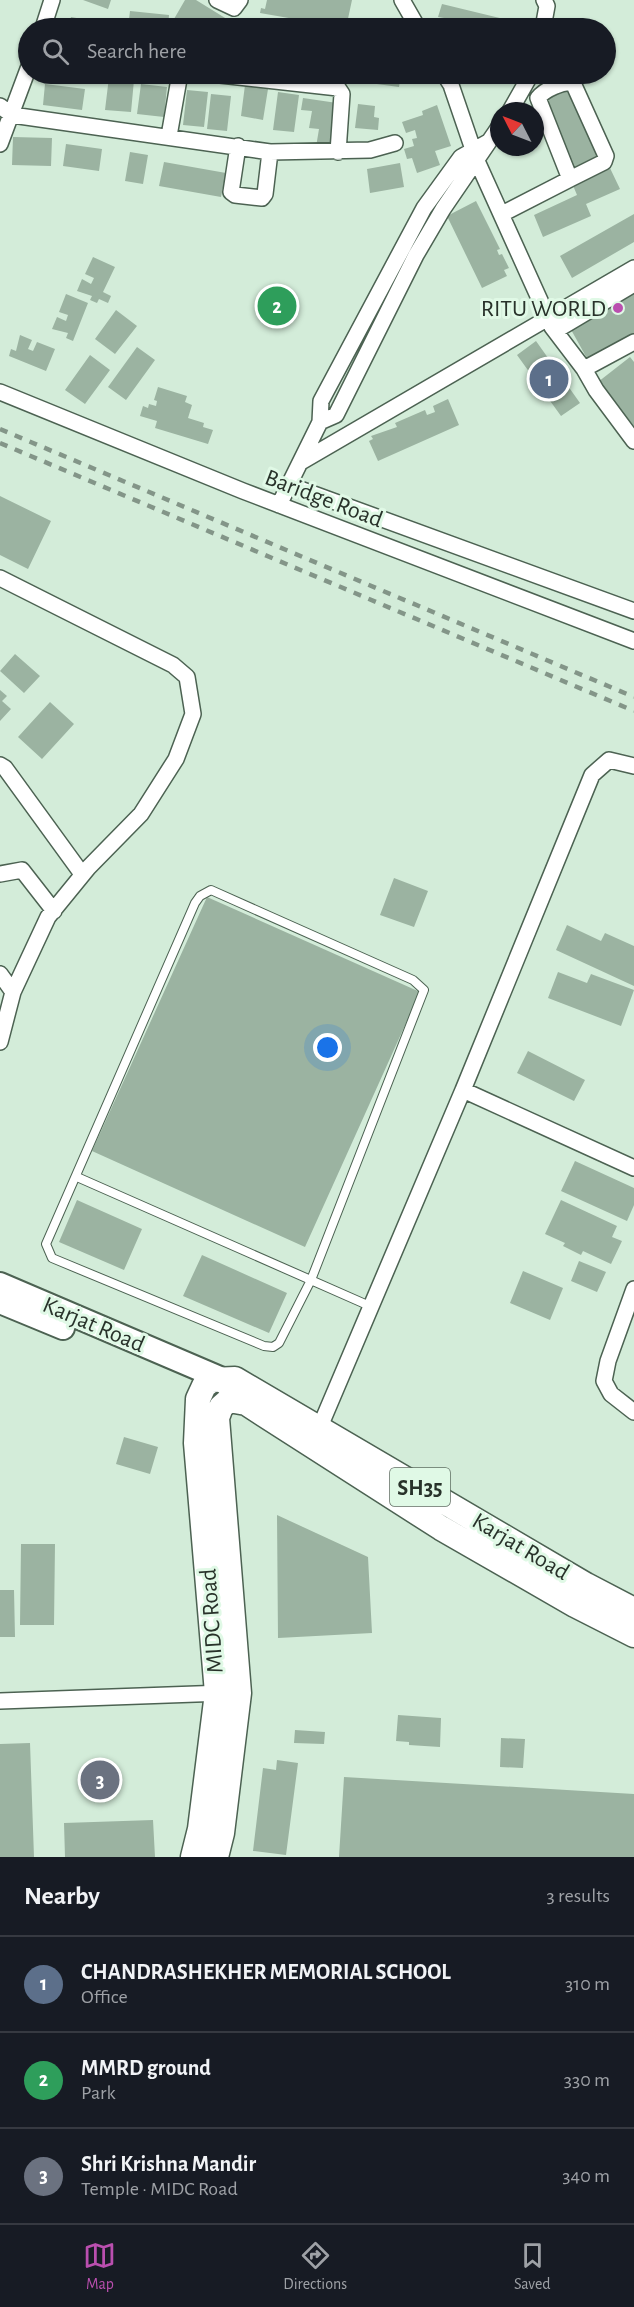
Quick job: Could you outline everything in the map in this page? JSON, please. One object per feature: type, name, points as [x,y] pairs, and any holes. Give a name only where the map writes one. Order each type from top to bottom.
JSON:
[{"type":"main road","name":"Karjat Road","points":[[0,1284],[222,1391]]},
{"type":"main road","name":"Karjat Road","points":[[0,1302],[222,1391]]},
{"type":"main road","name":"Karjat Road","points":[[222,1391],[235,1379],[441,1528],[575,1605],[634,1635]]},
{"type":"main road","name":"MIDC Road","points":[[216,1857],[222,1833],[228,1693],[196,1443],[198,1399],[222,1391]]},
{"type":"main road","name":"Karjat Road","points":[[316,1436],[634,1610]]},
{"type":"main road","name":"MIDC Road","points":[[193,1857],[228,1693]]},
{"type":"street","points":[[46,18],[52,0]]},
{"type":"street","points":[[217,0],[230,9],[234,8],[240,0]]},
{"type":"street","points":[[402,0],[412,18]]},
{"type":"street","points":[[544,0],[547,6],[545,18]]},
{"type":"street","points":[[0,144],[6,111],[20,84]]},
{"type":"street","points":[[169,136],[178,84]]},
{"type":"street","points":[[302,84],[338,88],[342,94],[338,152]]},
{"type":"street","points":[[448,84],[476,155],[552,324],[596,390],[634,441]]},
{"type":"street","points":[[515,102],[525,84]]},
{"type":"street","points":[[563,84],[542,93],[538,98],[570,179]]},
{"type":"street","points":[[502,214],[604,162],[606,156],[573,84]]},
{"type":"street","points":[[6,111],[270,152],[370,150],[395,143]]},
{"type":"street","points":[[279,505],[320,422],[336,415],[416,255],[476,155],[490,139]]},
{"type":"street","points":[[238,146],[231,192],[235,195],[262,198],[265,194],[270,152]]},
{"type":"street","points":[[552,324],[634,268]]},
{"type":"street","points":[[300,462],[552,324],[634,284]]},
{"type":"street","points":[[584,369],[632,348]]},
{"type":"street","name":"Baridge Road","points":[[0,392],[279,505],[634,640]]},
{"type":"street","points":[[289,485],[634,611]]},
{"type":"street","points":[[0,578],[173,665],[187,677],[191,690],[193,714],[176,759],[141,814],[82,874],[54,911],[13,992],[0,1042]]},
{"type":"street","points":[[316,1436],[463,1090],[592,775],[609,760],[634,766]]},
{"type":"street","points":[[0,765],[5,768],[82,874]]},
{"type":"street","points":[[0,874],[22,870],[54,911]]},
{"type":"street","points":[[0,975],[13,992]]},
{"type":"street","points":[[463,1090],[634,1168]]},
{"type":"street","points":[[634,1289],[603,1381],[611,1394],[634,1412]]},
{"type":"street","points":[[0,1701],[228,1693]]},
{"type":"lane","points":[[211,890],[413,980],[424,990],[311,1280],[279,1343],[273,1347],[264,1346],[52,1258],[46,1244],[200,896],[211,890]]},
{"type":"lane","points":[[77,1177],[372,1307]]},
{"type":"building","points":[[83,0],[111,0],[108,9]]},
{"type":"building","points":[[185,0],[196,0],[225,18],[175,18]]},
{"type":"building","points":[[267,0],[352,0],[348,18],[289,18],[260,13],[261,8],[265,9]]},
{"type":"building","points":[[442,4],[500,18],[444,18],[438,17]]},
{"type":"building","points":[[130,11],[169,15],[169,18],[129,18]]},
{"type":"building","points":[[45,84],[85,89],[82,110],[43,105]]},
{"type":"building","points":[[108,84],[134,84],[131,112],[105,110]]},
{"type":"building","points":[[141,84],[167,87],[164,117],[137,114]]},
{"type":"building","points":[[377,84],[399,84],[399,87]]},
{"type":"building","points":[[569,84],[603,158],[573,173],[565,157],[570,155],[558,139],[562,137],[543,97]]},
{"type":"building","points":[[245,85],[268,89],[263,120],[241,116]]},
{"type":"building","points":[[187,90],[208,92],[204,127],[183,125]]},
{"type":"building","points":[[278,92],[299,95],[294,132],[273,130]]},
{"type":"building","points":[[211,94],[231,96],[227,131],[207,129]]},
{"type":"building","points":[[303,98],[337,103],[331,149],[316,147],[319,129],[309,128],[312,111],[301,110]]},
{"type":"building","points":[[358,104],[375,106],[374,117],[379,118],[378,130],[355,128]]},
{"type":"building","points":[[437,105],[451,146],[435,151],[440,165],[417,173],[412,158],[407,159],[404,149],[414,146],[412,139],[417,138],[415,130],[406,133],[402,122],[423,115],[422,111]]},
{"type":"building","points":[[13,137],[52,138],[51,166],[12,165]]},
{"type":"building","points":[[66,144],[102,149],[99,171],[63,166]]},
{"type":"building","points":[[130,152],[148,155],[143,184],[125,181]]},
{"type":"building","points":[[164,162],[226,173],[221,197],[159,186]]},
{"type":"building","points":[[400,163],[404,187],[370,193],[367,169]]},
{"type":"building","points":[[609,166],[620,189],[586,204],[591,216],[543,237],[534,215],[577,195],[572,183]]},
{"type":"building","points":[[476,201],[500,249],[497,250],[499,255],[502,254],[509,268],[504,270],[507,276],[482,288],[447,216]]},
{"type":"building","points":[[634,214],[634,242],[572,278],[560,256]]},
{"type":"building","points":[[93,257],[115,267],[103,292],[111,296],[108,303],[99,299],[97,303],[90,300],[92,296],[77,291],[82,279],[91,284],[94,278],[85,274]]},
{"type":"building","name":"RITU WORLD","points":[[634,290],[634,337],[589,362],[569,326]]},
{"type":"building","points":[[66,294],[88,303],[73,341],[66,338],[68,333],[52,329],[57,317],[66,321],[68,315],[59,312]]},
{"type":"building","points":[[116,310],[137,326],[115,354],[95,339]]},
{"type":"building","points":[[20,335],[32,340],[28,349],[33,351],[37,342],[55,349],[46,371],[9,356],[11,349],[16,351]]},
{"type":"building","points":[[536,341],[580,403],[561,416],[517,355]]},
{"type":"building","points":[[137,347],[155,360],[126,400],[108,387]]},
{"type":"building","points":[[90,355],[110,370],[85,404],[65,390]]},
{"type":"building","points":[[630,357],[634,362],[634,426],[598,382]]},
{"type":"building","points":[[158,387],[187,396],[185,402],[192,405],[188,418],[204,423],[203,427],[213,430],[208,444],[155,428],[157,421],[140,416],[143,406],[148,408],[149,404],[156,406],[157,401],[154,400]]},
{"type":"building","points":[[448,399],[459,425],[378,461],[369,441],[373,439],[371,436],[397,427],[395,423],[425,410],[427,415],[435,412],[433,406]]},
{"type":"building","points":[[0,496],[51,521],[28,569],[0,555]]},
{"type":"building","points":[[15,654],[40,676],[24,693],[0,671]]},
{"type":"building","points":[[0,690],[7,696],[2,701],[11,709],[0,721]]},
{"type":"building","points":[[50,702],[74,724],[42,759],[18,737]]},
{"type":"building","points":[[394,878],[428,891],[414,927],[380,915]]},
{"type":"building","points":[[207,897],[420,992],[305,1247],[92,1151]]},
{"type":"building","points":[[567,925],[601,941],[605,933],[634,946],[634,986],[556,950]]},
{"type":"building","points":[[558,972],[587,983],[591,974],[634,990],[621,1026],[548,998]]},
{"type":"building","points":[[528,1051],[585,1080],[574,1101],[517,1073]]},
{"type":"building","points":[[575,1161],[634,1188],[634,1205],[627,1221],[561,1191]]},
{"type":"building","points":[[77,1200],[142,1229],[124,1270],[59,1242]]},
{"type":"building","points":[[561,1200],[617,1226],[612,1237],[622,1241],[611,1264],[583,1251],[581,1255],[563,1246],[565,1243],[545,1234]]},
{"type":"building","points":[[202,1255],[287,1293],[269,1333],[183,1296]]},
{"type":"building","points":[[579,1261],[606,1272],[597,1292],[571,1281]]},
{"type":"building","points":[[523,1271],[563,1288],[550,1320],[510,1303]]},
{"type":"building","points":[[124,1437],[158,1447],[150,1474],[116,1464]]},
{"type":"building","points":[[277,1515],[368,1557],[372,1633],[278,1638]]},
{"type":"building","points":[[21,1544],[55,1544],[54,1625],[20,1625]]},
{"type":"building","points":[[0,1590],[14,1590],[15,1637],[0,1637]]},
{"type":"building","points":[[398,1715],[441,1718],[440,1747],[409,1745],[409,1742],[396,1741]]},
{"type":"building","points":[[295,1730],[325,1732],[324,1744],[294,1743]]},
{"type":"building","points":[[501,1738],[525,1739],[523,1768],[500,1767]]},
{"type":"building","points":[[30,1743],[34,1857],[0,1857],[0,1744]]},
{"type":"building","points":[[277,1760],[298,1763],[286,1855],[253,1851],[263,1768],[276,1770]]},
{"type":"building","points":[[344,1777],[634,1794],[634,1857],[339,1857]]},
{"type":"building","points":[[153,1820],[155,1857],[65,1857],[64,1823]]},
{"type":"railway","points":[[0,429],[634,697]]},
{"type":"railway","points":[[0,443],[634,711]]},
{"type":"place","name":"MMRD ground","points":[[277,306]]},
{"type":"place","name":"RITU WORLD","points":[[618,308]]},
{"type":"place","name":"CHANDRASHEKHER MEMORIAL SCHOOL","points":[[549,379]]},
{"type":"place","name":"Shri Krishna Mandir","points":[[100,1780]]}]
